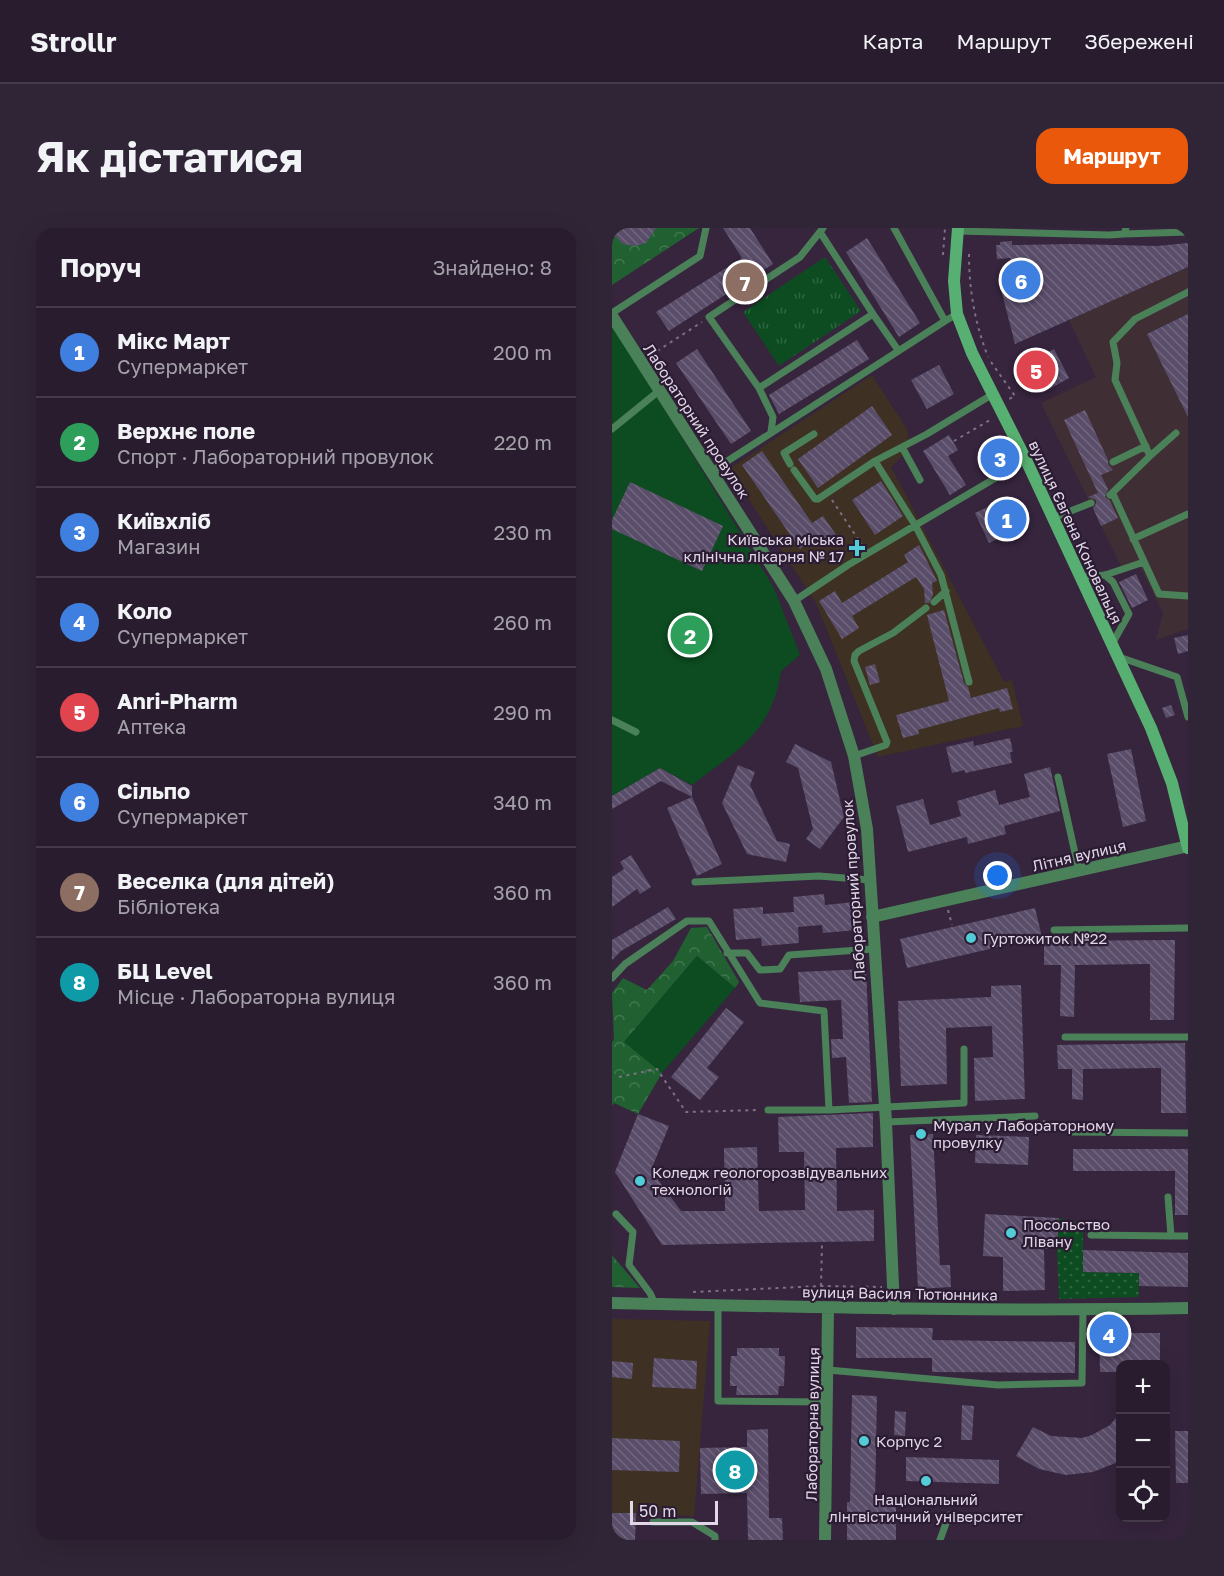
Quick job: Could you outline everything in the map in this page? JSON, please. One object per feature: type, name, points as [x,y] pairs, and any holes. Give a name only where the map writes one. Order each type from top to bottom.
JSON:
[{"type":"main road","name":"вулиця Євгена Коновальця","points":[[957,234],[954,280],[957,314],[972,353],[1081,577],[1164,762],[1180,809],[1188,847]]},
{"type":"street","name":"Лабораторний провулок","points":[[612,315],[794,601],[826,669],[854,756],[867,829],[886,1122],[894,1309]]},
{"type":"street","name":"Літня вулиця","points":[[872,917],[1188,847]]},
{"type":"street","name":"вулиця Василя Тютюнника","points":[[612,1303],[894,1309],[1188,1308]]},
{"type":"street","name":"Лабораторна вулиця","points":[[825,1540],[828,1308]]},
{"type":"lane","points":[[612,315],[700,256],[706,228]]},
{"type":"lane","points":[[894,228],[945,321]]},
{"type":"lane","points":[[771,432],[773,417],[759,388],[709,317],[800,257],[821,230],[898,350]]},
{"type":"lane","points":[[957,234],[1188,232]]},
{"type":"lane","points":[[1150,456],[1115,380],[1117,363],[1113,342],[1135,319],[1188,292]]},
{"type":"lane","points":[[759,388],[873,314]]},
{"type":"lane","points":[[712,471],[957,314]]},
{"type":"lane","points":[[612,429],[660,390]]},
{"type":"lane","points":[[814,434],[785,452],[784,456],[815,499],[818,499],[875,461],[993,394]]},
{"type":"lane","points":[[1176,433],[1112,494],[1159,594],[1188,596]]},
{"type":"lane","points":[[1113,462],[1146,446]]},
{"type":"lane","points":[[902,447],[920,480]]},
{"type":"lane","points":[[794,601],[848,565],[1026,460]]},
{"type":"lane","points":[[875,461],[937,565],[946,591],[969,682]]},
{"type":"lane","points":[[1053,518],[1091,503]]},
{"type":"lane","points":[[1133,539],[1188,514]]},
{"type":"lane","points":[[1081,577],[1105,575],[1144,562]]},
{"type":"lane","points":[[1105,575],[1113,582],[1129,614],[1115,650],[1177,676],[1188,717]]},
{"type":"lane","points":[[934,602],[946,591]]},
{"type":"lane","points":[[854,756],[886,745],[887,742],[854,661],[855,655],[893,633],[926,608]]},
{"type":"lane","points":[[612,720],[636,732]]},
{"type":"lane","points":[[1058,777],[1079,871]]},
{"type":"lane","points":[[695,882],[819,876],[870,880]]},
{"type":"lane","points":[[612,978],[625,964],[687,921],[709,921],[760,1003],[824,1011],[829,1110]]},
{"type":"lane","points":[[1054,930],[1188,928]]},
{"type":"lane","points":[[728,953],[747,953],[760,970],[780,969],[789,955],[873,948]]},
{"type":"lane","points":[[1065,1037],[1188,1037]]},
{"type":"lane","points":[[768,1110],[829,1110],[964,1104],[964,1049]]},
{"type":"lane","points":[[886,1122],[1035,1116]]},
{"type":"lane","points":[[1072,1132],[1188,1133]]},
{"type":"lane","points":[[1168,1197],[1171,1236]]},
{"type":"lane","points":[[616,1214],[633,1232],[630,1265],[651,1293],[655,1304]]},
{"type":"lane","points":[[1091,1234],[1188,1236]]},
{"type":"lane","points":[[718,1305],[718,1401],[828,1402]]},
{"type":"lane","points":[[828,1370],[998,1385],[1082,1383],[1083,1310]]},
{"type":"lane","points":[[940,1540],[949,1515]]},
{"type":"lane","points":[[653,1522],[692,1522],[715,1536],[715,1540]]},
{"type":"path","points":[[943,240],[957,234]]},
{"type":"path","points":[[969,251],[970,291],[980,336],[990,360],[1016,396]]},
{"type":"path","points":[[641,361],[709,317]]},
{"type":"path","points":[[954,441],[992,419]]},
{"type":"path","points":[[828,492],[868,554]]},
{"type":"path","points":[[619,1077],[657,1069],[686,1112],[768,1110]]},
{"type":"path","points":[[1035,1116],[1046,1124],[1058,1125],[1072,1132]]},
{"type":"path","points":[[821,1286],[822,1243]]},
{"type":"path","points":[[685,1292],[821,1286],[882,1287]]},
{"type":"shaded area","points":[[1188,267],[1188,629],[1156,640],[1163,613],[1137,561],[1121,566],[1041,403],[1096,377],[1069,320]]},
{"type":"shaded area","name":"Київська міська клінічна лікарня № 17","points":[[872,375],[908,431],[909,449],[891,467],[1004,682],[1012,680],[1023,726],[878,757],[816,603],[729,469]]},
{"type":"shaded area","points":[[612,1319],[710,1321],[694,1517],[637,1509],[635,1540],[612,1540]]},
{"type":"green space","points":[[612,228],[699,228],[612,285]]},
{"type":"green space","points":[[825,257],[861,311],[779,366],[743,312]]},
{"type":"green space","points":[[612,323],[774,588],[800,655],[781,671],[770,710],[761,725],[738,750],[692,785],[660,768],[612,796]]},
{"type":"green space","points":[[707,927],[739,982],[735,988],[697,956],[625,1041],[662,1073],[638,1114],[614,1103],[612,1106],[612,1042],[614,1039],[612,993],[623,978],[647,990],[673,961],[691,928]]},
{"type":"green space","points":[[697,956],[735,988],[662,1073],[624,1042]]},
{"type":"green space","points":[[1059,1218],[1083,1224],[1083,1272],[1139,1273],[1139,1297],[1059,1299],[1057,1249]]},
{"type":"green space","points":[[612,1255],[640,1288],[612,1287]]},
{"type":"building","points":[[612,228],[656,228],[646,243],[635,246],[623,244],[612,233]]},
{"type":"building","points":[[723,228],[750,228],[773,264],[669,331],[656,312],[742,258]]},
{"type":"building","points":[[867,238],[920,323],[899,337],[846,252]]},
{"type":"building","points":[[1012,241],[1012,245],[1157,246],[1188,243],[1188,267],[1015,344],[1002,293],[1002,281],[1011,258],[997,259],[996,245],[1000,245],[1000,242]]},
{"type":"building","points":[[1188,314],[1188,417],[1147,334]]},
{"type":"building","points":[[857,340],[869,359],[779,414],[769,395]]},
{"type":"building","points":[[697,349],[751,431],[731,444],[676,363]]},
{"type":"building","points":[[1054,349],[1069,378],[1042,393],[1026,364]]},
{"type":"building","points":[[939,365],[954,394],[927,409],[911,380]]},
{"type":"building","points":[[872,406],[892,435],[818,488],[798,459]]},
{"type":"building","points":[[1085,410],[1108,464],[1113,470],[1101,475],[1108,489],[1105,497],[1110,501],[1118,518],[1101,526],[1093,508],[1096,500],[1088,497],[1098,493],[1064,420]]},
{"type":"building","points":[[949,435],[958,450],[948,456],[966,485],[950,495],[923,451]]},
{"type":"building","points":[[762,451],[812,523],[823,516],[839,539],[827,547],[819,535],[800,549],[742,465]]},
{"type":"building","points":[[881,481],[903,516],[875,535],[852,500]]},
{"type":"building","points":[[630,482],[723,526],[702,571],[612,529],[612,520]]},
{"type":"building","points":[[1005,499],[1019,528],[989,543],[975,513]]},
{"type":"building","points":[[919,545],[937,581],[932,583],[933,595],[929,603],[925,603],[924,589],[916,577],[852,616],[859,628],[842,639],[819,601],[835,591],[842,603],[908,562],[904,555]]},
{"type":"building","points":[[1136,574],[1148,600],[1132,608],[1119,582]]},
{"type":"building","points":[[944,610],[964,683],[968,687],[971,698],[1007,688],[1013,709],[1000,712],[999,708],[918,730],[919,734],[903,738],[896,715],[949,701],[927,615]]},
{"type":"building","points":[[1188,635],[1188,651],[1178,654],[1174,638]]},
{"type":"building","points":[[875,664],[880,682],[870,685],[865,667]]},
{"type":"building","points":[[1171,705],[1175,715],[1166,718],[1162,708]]},
{"type":"building","points":[[1010,738],[1013,752],[1010,752],[1012,763],[965,773],[965,770],[952,773],[946,747],[973,741],[974,746]]},
{"type":"building","points":[[795,744],[831,762],[844,817],[820,849],[806,839],[813,829],[798,768],[786,762]]},
{"type":"building","points":[[1131,749],[1146,821],[1123,827],[1107,754]]},
{"type":"building","points":[[738,765],[755,772],[750,785],[777,841],[790,844],[786,862],[747,854],[722,803]]},
{"type":"building","points":[[1050,767],[1060,811],[1004,826],[1006,834],[968,844],[967,837],[908,852],[896,806],[923,799],[930,825],[961,816],[957,801],[995,790],[999,805],[1030,797],[1024,774]]},
{"type":"building","points":[[660,768],[692,786],[692,797],[661,781],[612,809],[612,796]]},
{"type":"building","points":[[692,797],[722,864],[697,876],[667,808]]},
{"type":"building","points":[[631,855],[651,887],[640,894],[637,889],[612,907],[612,877],[624,869],[620,862]]},
{"type":"building","points":[[824,894],[825,905],[855,902],[857,930],[823,933],[822,925],[798,927],[799,943],[762,946],[761,938],[736,940],[733,909],[763,907],[763,914],[794,912],[793,897]]},
{"type":"building","points":[[668,907],[676,919],[621,951],[612,960],[612,940]]},
{"type":"building","name":"Гуртожиток №22","points":[[1035,908],[1042,937],[907,968],[900,939]]},
{"type":"building","points":[[1175,940],[1174,1020],[1150,1020],[1150,964],[1075,965],[1074,1017],[1060,1016],[1061,965],[1044,965],[1044,941]]},
{"type":"building","points":[[866,969],[872,1102],[849,1103],[846,1057],[832,1058],[831,1039],[843,1039],[841,1000],[800,1002],[798,972]]},
{"type":"building","points":[[1021,985],[1025,1099],[975,1101],[974,1058],[993,1057],[992,1026],[946,1028],[947,1084],[901,1086],[898,1001],[991,997],[991,986]]},
{"type":"building","points":[[726,1008],[744,1022],[707,1068],[719,1077],[700,1100],[671,1077]]},
{"type":"building","points":[[1185,1043],[1186,1113],[1161,1113],[1161,1068],[1083,1069],[1083,1100],[1072,1099],[1072,1069],[1058,1069],[1057,1045]]},
{"type":"building","name":"Коледж геологорозвідувальних технологій","points":[[873,1113],[873,1147],[836,1148],[837,1211],[874,1210],[874,1241],[662,1245],[615,1172],[638,1114],[669,1126],[651,1170],[681,1211],[725,1211],[724,1148],[757,1147],[759,1211],[805,1210],[804,1152],[779,1152],[778,1117]]},
{"type":"building","points":[[933,1134],[940,1265],[950,1265],[951,1287],[918,1289],[910,1135]]},
{"type":"building","points":[[976,1135],[1029,1137],[1028,1165],[975,1163]]},
{"type":"building","points":[[1073,1149],[1188,1149],[1188,1215],[1175,1215],[1175,1171],[1073,1171]]},
{"type":"building","points":[[985,1214],[1059,1218],[1057,1249],[1044,1249],[1045,1290],[1003,1291],[1003,1257],[983,1256]]},
{"type":"building","points":[[1083,1250],[1188,1253],[1188,1287],[1139,1286],[1139,1273],[1083,1272]]},
{"type":"building","points":[[856,1327],[933,1328],[932,1340],[1075,1342],[1075,1373],[932,1372],[932,1358],[856,1358]]},
{"type":"building","points":[[1128,1327],[1128,1333],[1160,1333],[1160,1360],[1116,1360],[1116,1372],[1100,1372],[1099,1328]]},
{"type":"building","points":[[737,1348],[779,1348],[779,1356],[785,1356],[784,1386],[779,1386],[778,1395],[736,1395],[737,1386],[730,1386],[730,1368],[731,1356],[737,1356]]},
{"type":"building","points":[[654,1358],[697,1361],[696,1389],[652,1387]]},
{"type":"building","points":[[612,1361],[633,1363],[632,1379],[612,1377]]},
{"type":"building","points":[[852,1395],[877,1396],[875,1502],[896,1502],[896,1540],[847,1540]]},
{"type":"building","points":[[962,1405],[974,1406],[972,1440],[961,1440]]},
{"type":"building","points":[[895,1411],[906,1412],[905,1436],[894,1435]]},
{"type":"building","points":[[1116,1418],[1116,1463],[1093,1472],[1066,1475],[1039,1469],[1016,1456],[1033,1427],[1051,1436],[1082,1438],[1110,1425]]},
{"type":"building","points":[[768,1429],[769,1518],[782,1518],[783,1540],[748,1540],[747,1493],[701,1494],[700,1448],[747,1447],[747,1430]]},
{"type":"building","points":[[1175,1431],[1188,1431],[1188,1483],[1176,1483]]},
{"type":"building","points":[[612,1438],[680,1441],[679,1472],[612,1470]]},
{"type":"building","points":[[906,1457],[999,1460],[999,1484],[906,1481]]},
{"type":"building","points":[[612,1513],[636,1513],[635,1540],[612,1540]]},
{"type":"place","name":"Сільпо","points":[[1021,280]]},
{"type":"place","name":"Веселка (для дітей)","points":[[745,282]]},
{"type":"place","name":"Anri-Pharm","points":[[1036,370]]},
{"type":"place","name":"Київхліб","points":[[1000,458]]},
{"type":"place","name":"Мікс Март","points":[[1007,519]]},
{"type":"place","name":"Київська міська клінічна лікарня № 17","points":[[857,548]]},
{"type":"place","name":"Верхнє поле","points":[[690,635]]},
{"type":"place","name":"Гуртожиток №22","points":[[971,938]]},
{"type":"place","name":"Мурал у Лабораторному провулку","points":[[921,1134]]},
{"type":"place","name":"Коледж геологорозвідувальних технологій","points":[[640,1181]]},
{"type":"place","name":"Посольство Лівану","points":[[1011,1233]]},
{"type":"place","name":"Коло","points":[[1109,1334]]},
{"type":"place","name":"Корпус 2","points":[[864,1441]]},
{"type":"place","name":"БЦ Level","points":[[735,1470]]},
{"type":"place","name":"Національний лінгвістичний університет","points":[[926,1481]]}]
